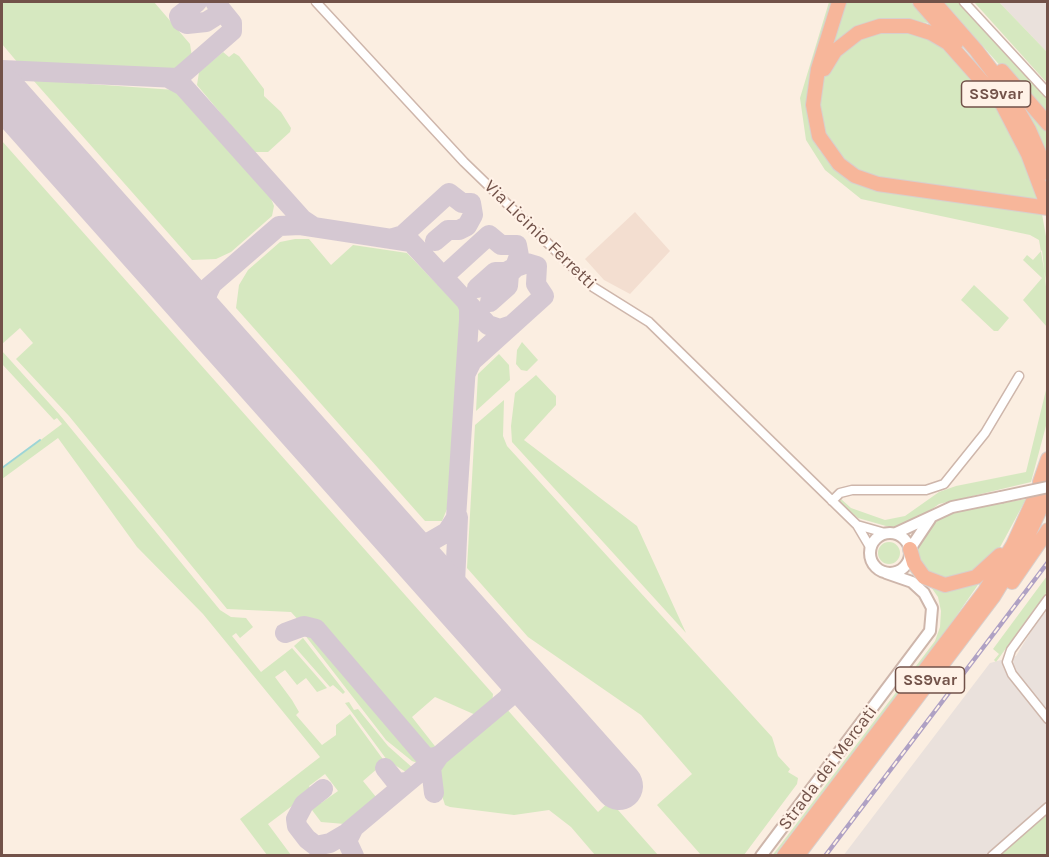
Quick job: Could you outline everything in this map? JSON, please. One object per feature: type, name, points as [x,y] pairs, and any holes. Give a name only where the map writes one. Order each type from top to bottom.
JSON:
[{"type":"highway","points":[[839,2],[815,87],[813,113],[819,136],[834,158],[855,176],[878,184],[1043,206]]},
{"type":"highway","name":"SS9var","points":[[920,2],[976,66],[1003,105],[1032,162],[1043,206]]},
{"type":"highway","name":"SS9var","points":[[934,2],[976,50],[1005,88],[1029,130],[1047,173]]},
{"type":"highway","points":[[940,2],[1047,124]]},
{"type":"highway","points":[[815,87],[830,58],[848,40],[875,27],[901,24],[923,29],[945,41],[1003,105]]},
{"type":"highway","name":"SS9var","points":[[797,855],[1006,578],[1028,537],[1042,490],[1047,459]]},
{"type":"highway","points":[[910,552],[918,570],[929,581],[950,585],[971,579],[997,559],[1042,490]]},
{"type":"highway","name":"SS9var","points":[[784,855],[985,591],[1042,490]]},
{"type":"highway","points":[[949,656],[987,615],[1025,566],[1047,530]]},
{"type":"street","name":"Via Licinio Ferretti","points":[[316,2],[465,162],[593,287],[645,319],[857,525]]},
{"type":"street","points":[[964,2],[1047,93]]},
{"type":"street","points":[[832,501],[840,493],[852,490],[926,490],[944,484],[985,433],[1019,376]]},
{"type":"street","points":[[870,547],[878,536],[930,519],[952,507],[1042,490]]},
{"type":"street","points":[[857,525],[870,547],[871,561],[880,571],[886,573],[899,571],[930,519]]},
{"type":"street","points":[[857,525],[890,533]]},
{"type":"street","name":"Strada dei Mercati","points":[[766,855],[933,634],[937,620],[934,601],[914,572],[905,539],[890,533]]},
{"type":"street","name":"Strada dei Mercati","points":[[761,855],[930,631],[932,609],[924,593],[907,580],[886,573]]},
{"type":"street","points":[[1047,599],[1011,650],[1007,662],[1014,678],[1047,719]]},
{"type":"street","points":[[992,855],[1047,807]]},
{"type":"shaded area","points":[[999,2],[1047,2],[1047,52]]},
{"type":"shaded area","points":[[635,212],[670,251],[630,294],[604,280],[585,259]]},
{"type":"shaded area","points":[[1047,611],[1047,855],[843,856],[990,663],[1016,656],[1038,620]]},
{"type":"green space","points":[[2,2],[154,2],[190,44],[192,57],[183,67],[171,72],[18,63],[2,44]]},
{"type":"green space","points":[[829,2],[835,2],[809,119],[819,150],[846,177],[1042,214],[1047,242],[1047,287],[1039,240],[1030,235],[861,199],[825,170],[806,140],[800,98]]},
{"type":"green space","points":[[843,2],[911,2],[929,23],[903,21],[830,50]]},
{"type":"green space","points":[[944,2],[959,2],[1047,99],[1047,119]]},
{"type":"green space","points":[[974,2],[999,2],[1047,52],[1047,83]]},
{"type":"green space","points":[[903,28],[945,46],[996,107],[1021,153],[1039,201],[868,176],[845,162],[827,140],[818,111],[823,77],[831,62],[863,34]]},
{"type":"green space","points":[[223,52],[229,57],[234,53],[239,56],[264,89],[264,96],[281,112],[291,128],[290,132],[268,152],[253,152],[197,85],[199,72]]},
{"type":"green space","points":[[33,80],[175,90],[270,196],[274,206],[272,216],[231,252],[216,259],[192,260]]},
{"type":"green space","points":[[1014,91],[1047,129],[1047,155],[1034,125]]},
{"type":"green space","points":[[2,141],[493,694],[492,705],[478,716],[435,697],[412,717],[438,750],[431,756],[424,753],[310,620],[301,623],[291,612],[227,609],[69,416],[16,359],[33,343],[20,328],[2,344]]},
{"type":"green space","points":[[309,239],[331,265],[353,245],[407,253],[459,307],[461,324],[447,509],[442,521],[425,521],[236,308],[239,285],[248,270],[280,242]]},
{"type":"green space","points":[[1042,250],[1047,296],[1047,327],[1023,300],[1042,278],[1023,260],[1027,255],[1033,260]]},
{"type":"green space","points":[[974,285],[1009,318],[998,331],[994,331],[961,300]]},
{"type":"green space","points":[[522,342],[538,360],[527,371],[521,370],[516,364],[517,350]]},
{"type":"green space","points":[[2,351],[59,414],[220,610],[231,617],[246,618],[253,627],[240,638],[236,633],[232,636],[261,672],[292,648],[327,688],[317,692],[306,678],[297,685],[285,670],[275,677],[299,712],[296,715],[322,745],[336,735],[336,725],[350,714],[385,762],[363,781],[376,797],[345,824],[321,822],[309,806],[318,799],[321,803],[338,791],[325,774],[309,786],[312,791],[268,824],[291,855],[267,855],[240,819],[320,757],[203,614],[137,547],[58,438],[2,479],[2,469],[62,424],[57,418],[54,420],[2,364]]},
{"type":"green space","points":[[499,354],[509,365],[510,380],[476,411],[478,374]]},
{"type":"green space","points":[[536,375],[556,396],[556,405],[524,440],[637,526],[686,633],[512,442],[511,426],[515,393]]},
{"type":"green space","points":[[1047,386],[1047,422],[1031,482],[939,504],[911,524],[893,528],[858,518],[838,501],[841,499],[851,508],[885,520],[905,516],[939,492],[956,486],[1026,472]]},
{"type":"green space","points":[[504,400],[503,436],[507,446],[772,737],[778,756],[790,769],[788,772],[798,778],[797,784],[744,855],[701,855],[657,805],[692,774],[641,715],[528,637],[467,568],[475,425]]},
{"type":"green space","points":[[1026,499],[998,551],[980,570],[944,581],[924,573],[916,550],[932,523],[952,512]]},
{"type":"green space","points":[[889,542],[897,545],[900,553],[897,561],[889,564],[881,561],[878,553],[881,545]]},
{"type":"green space","points":[[1047,576],[1047,592],[996,662],[994,660],[999,654],[993,649]]},
{"type":"green space","points":[[982,579],[948,628],[772,856],[935,641],[940,627],[941,611],[938,597],[931,587]]},
{"type":"green space","points":[[309,629],[318,635],[424,761],[418,763],[412,761],[386,740],[301,630]]},
{"type":"green space","points":[[303,638],[345,692],[343,694],[333,685],[330,687],[294,646]]},
{"type":"green space","points":[[349,702],[354,710],[358,709],[388,746],[414,769],[409,774],[387,760],[345,703]]},
{"type":"green space","points":[[505,707],[598,812],[610,801],[658,855],[595,855],[571,827],[549,810],[514,815],[445,805],[436,777],[438,764]]},
{"type":"green space","points":[[1047,814],[1047,855],[1000,855]]},
{"type":"waterway","points":[[2,468],[40,440]]},
{"type":"taxiway","points":[[197,2],[179,16],[181,21],[187,24],[206,22],[214,17]]},
{"type":"taxiway","points":[[2,70],[178,78],[232,31],[232,23],[215,2]]},
{"type":"taxiway","points":[[170,79],[183,86],[302,219],[314,227]]},
{"type":"taxiway","points":[[393,238],[403,235],[449,193],[462,203],[471,203],[473,215],[467,226],[459,230],[448,230],[435,241]]},
{"type":"taxiway","points":[[171,283],[186,292],[204,291],[279,226],[300,225],[411,242],[488,325],[500,329],[512,325]]},
{"type":"taxiway","points":[[444,276],[489,235],[501,245],[517,245],[519,256],[515,267],[506,272],[495,272],[477,288]]},
{"type":"taxiway","points":[[466,373],[472,361],[544,296],[536,284],[537,266],[527,263],[516,267],[509,274],[508,286],[490,302]]},
{"type":"taxiway","points":[[210,327],[202,305],[211,286]]},
{"type":"taxiway","points":[[392,531],[406,542],[428,543],[447,532],[456,518],[469,320],[469,308],[465,299]]},
{"type":"taxiway","points":[[458,517],[455,583],[461,603],[480,631]]},
{"type":"taxiway","points":[[285,633],[304,626],[316,629],[427,759],[439,756]]},
{"type":"taxiway","points":[[323,789],[304,804],[296,819],[297,826],[316,846],[330,843],[347,833],[508,698],[517,682],[512,666]]},
{"type":"taxiway","points":[[434,793],[431,768],[439,756]]},
{"type":"taxiway","points":[[385,768],[397,783],[407,782]]},
{"type":"taxiway","points":[[354,827],[347,841],[354,856]]},
{"type":"runway","points":[[2,92],[619,786]]},
{"type":"railway","points":[[825,856],[1048,562]]}]
